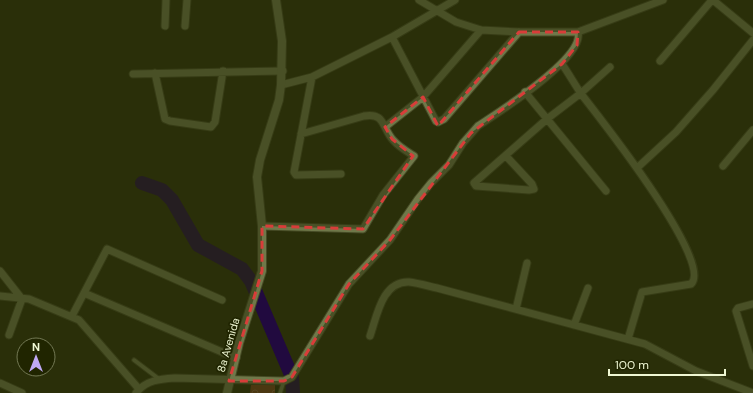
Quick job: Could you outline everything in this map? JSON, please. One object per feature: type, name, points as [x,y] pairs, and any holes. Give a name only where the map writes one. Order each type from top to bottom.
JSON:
[{"type":"street","points":[[165,26],[166,0]]},
{"type":"street","points":[[185,26],[187,0]]},
{"type":"street","name":"8a Avenida","points":[[227,393],[229,381],[262,271],[262,226],[257,177],[260,160],[279,100],[281,85],[282,41],[276,0]]},
{"type":"street","points":[[419,0],[456,22],[481,30],[519,32],[578,32],[663,0]]},
{"type":"street","points":[[281,85],[312,77],[392,37],[437,12],[455,0]]},
{"type":"street","points":[[660,61],[713,0],[753,33]]},
{"type":"street","points":[[385,127],[423,97],[481,30]]},
{"type":"street","points":[[392,37],[436,121],[440,122],[519,32]]},
{"type":"street","points":[[0,296],[29,299],[79,320],[137,391],[149,381],[159,379],[175,378],[229,381],[284,381],[292,377],[349,284],[390,240],[418,199],[449,165],[471,133],[478,126],[562,64],[577,45],[579,39],[578,32]]},
{"type":"street","points":[[637,168],[680,127],[713,90],[753,40]]},
{"type":"street","points":[[562,64],[581,93],[662,204],[680,236],[694,269],[695,276],[691,284],[642,292],[628,339]]},
{"type":"street","points":[[506,156],[532,184],[534,189],[529,190],[476,186],[474,183],[547,119],[581,93],[610,67]]},
{"type":"street","points":[[155,73],[165,119],[211,127],[215,122],[224,71]]},
{"type":"street","points":[[133,74],[282,71]]},
{"type":"street","points":[[312,77],[294,168],[296,175],[341,174]]},
{"type":"street","points":[[525,92],[606,191]]},
{"type":"street","points":[[262,226],[363,229],[383,195],[414,156],[400,147],[390,136],[380,118],[368,115],[301,134]]},
{"type":"street","points":[[723,166],[753,130]]},
{"type":"street","points":[[72,316],[107,249],[222,300]]},
{"type":"street","points":[[516,309],[527,263]]},
{"type":"street","points":[[0,271],[22,299]]},
{"type":"street","points":[[370,336],[385,295],[395,285],[408,282],[437,288],[645,344],[696,371],[753,393]]},
{"type":"street","points":[[574,325],[588,288]]},
{"type":"street","points":[[84,294],[236,358]]},
{"type":"street","points":[[9,335],[22,299]]},
{"type":"street","points":[[753,304],[738,308],[736,312],[753,366]]},
{"type":"street","points":[[0,384],[18,392]]},
{"type":"lane","points":[[134,360],[159,379]]},
{"type":"lane","points":[[280,393],[284,381]]},
{"type":"highlighted area","points":[[519,32],[578,32],[577,45],[562,64],[471,133],[390,240],[349,284],[292,377],[284,381],[229,381],[262,271],[262,226],[363,229],[413,156],[392,139],[385,127],[423,97],[438,126]]},
{"type":"green space","points":[[275,384],[275,393],[250,393],[251,385]]},
{"type":"waterway","points":[[142,183],[162,190],[172,200],[198,245],[242,269],[251,281],[292,377],[293,393]]}]
